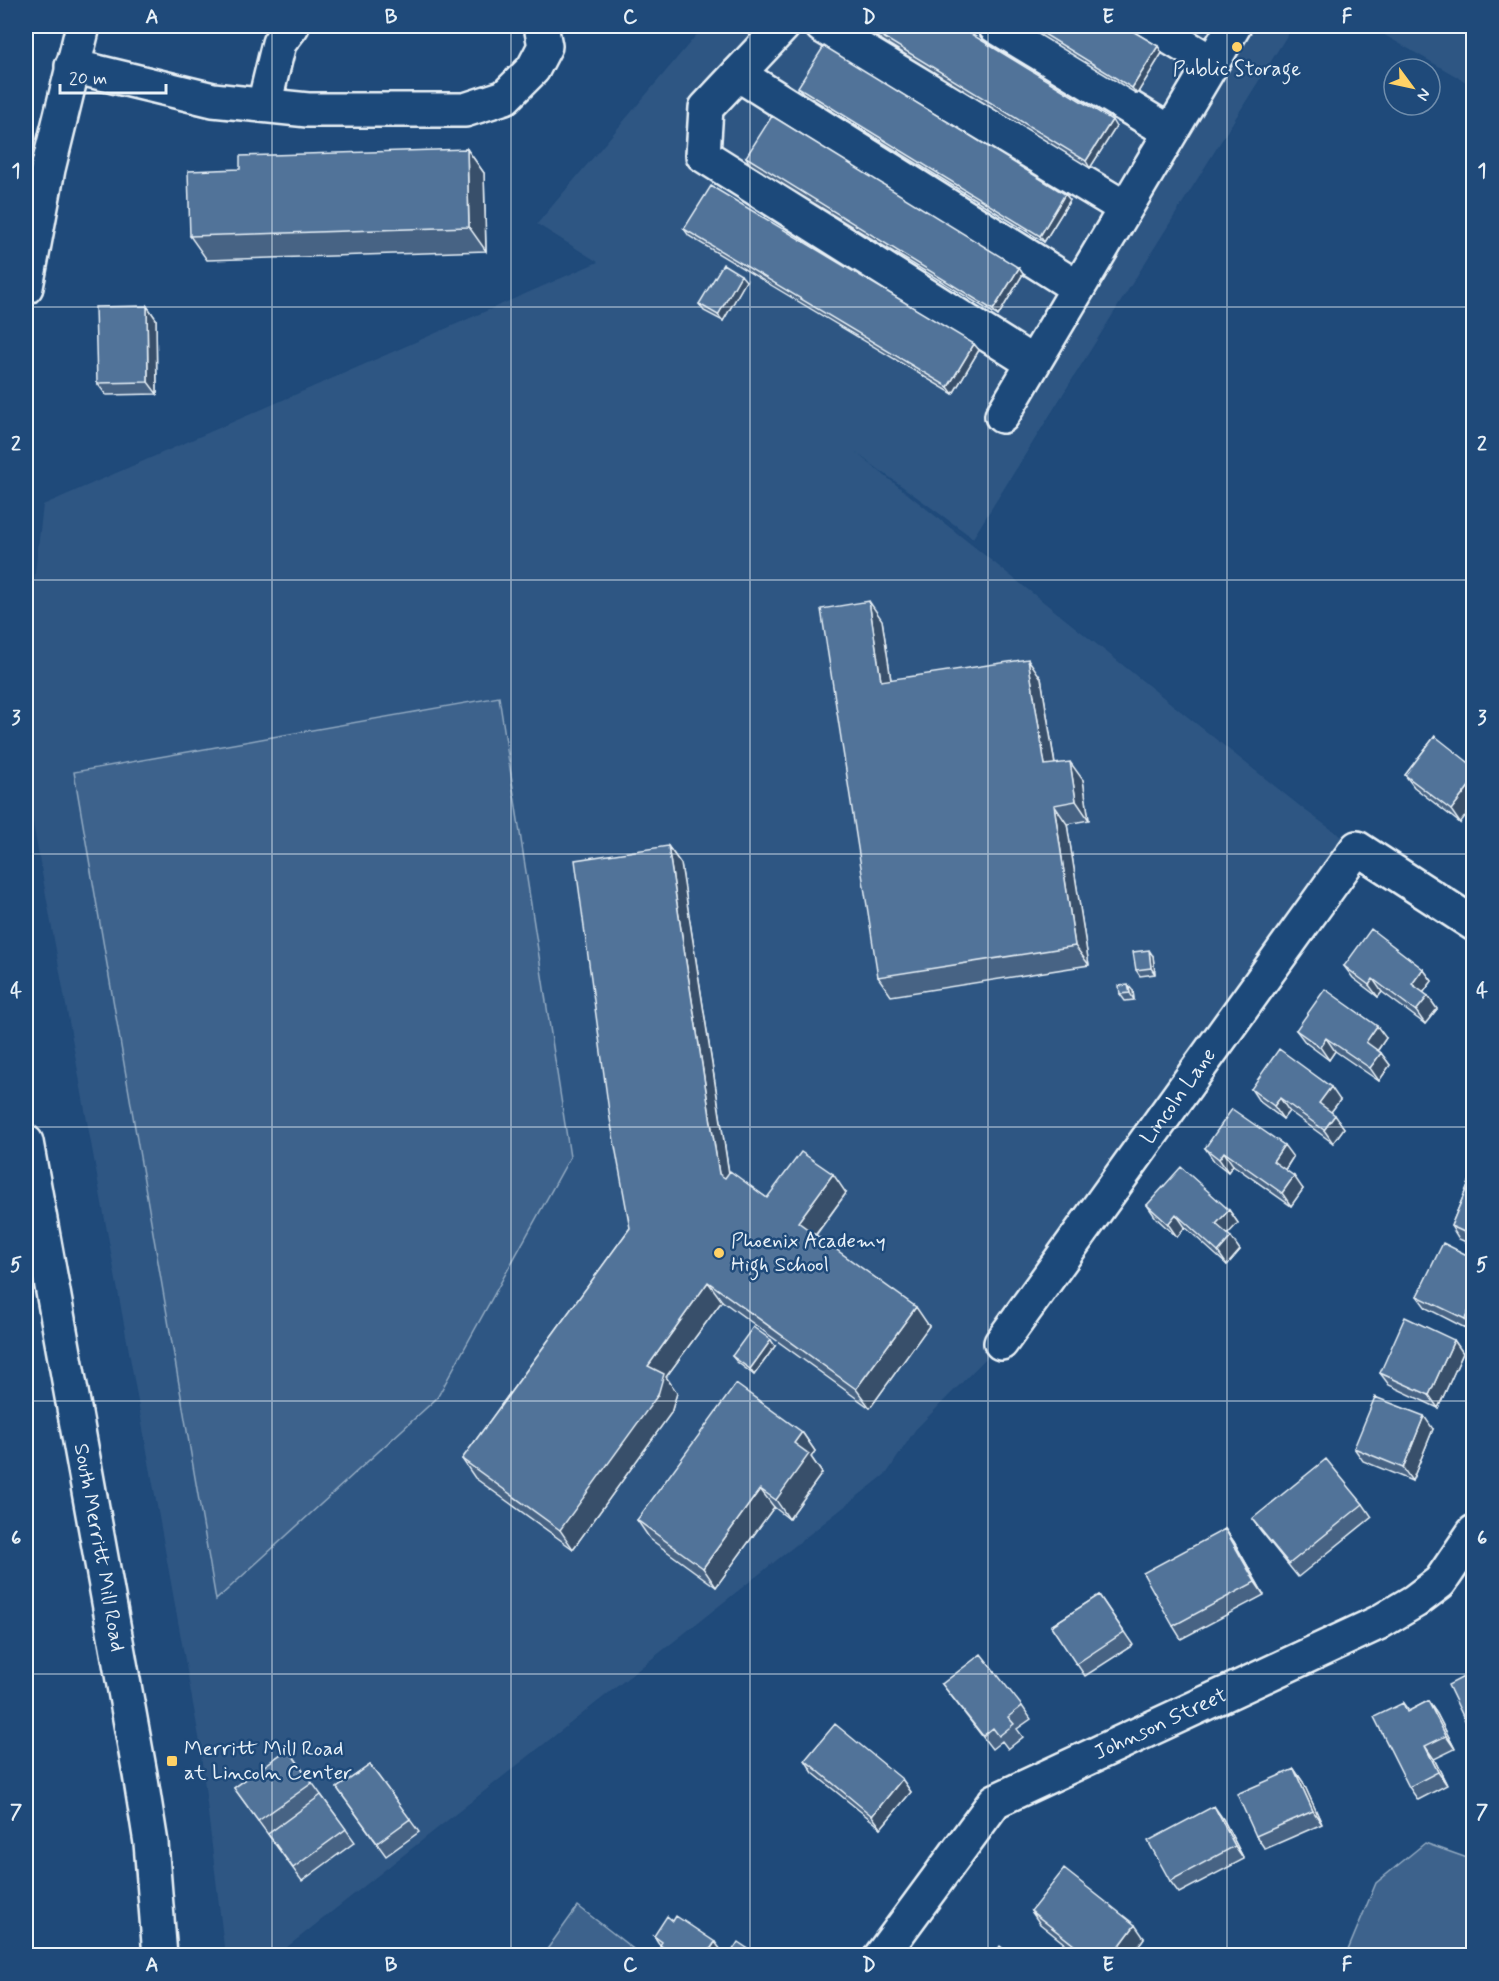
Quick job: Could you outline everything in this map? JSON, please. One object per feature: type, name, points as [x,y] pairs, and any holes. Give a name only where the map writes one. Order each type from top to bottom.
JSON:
[{"type":"street","points":[[26,287],[48,169],[83,26]]},
{"type":"street","points":[[264,105],[279,43],[292,26]]},
{"type":"street","points":[[72,66],[213,99],[308,110],[465,110],[505,97],[532,69],[545,46],[541,26]]},
{"type":"street","points":[[783,26],[706,108],[703,155],[1033,363]]},
{"type":"street","points":[[822,26],[1125,208]]},
{"type":"street","points":[[995,26],[1170,132]]},
{"type":"street","points":[[1151,26],[1211,62]]},
{"type":"street","points":[[1002,416],[1234,26]]},
{"type":"street","points":[[738,74],[1077,288]]},
{"type":"street","name":"Lincoln Lane","points":[[1001,1343],[1357,848],[1473,924]]},
{"type":"street","name":"South Merritt Mill Road","points":[[26,1142],[140,1774],[151,1843],[160,1956]]},
{"type":"street","name":"Johnson Street","points":[[881,1956],[995,1801],[1378,1623],[1415,1601],[1440,1582],[1473,1532]]},
{"type":"shaded area","points":[[704,26],[1293,26],[973,538],[855,452],[1306,811],[1357,848],[1001,1343],[915,1430],[887,1473],[277,1955],[225,1955],[199,1737],[26,785],[26,650],[43,505],[598,262],[537,224]]},
{"type":"shaded area","points":[[1369,26],[1473,26],[1473,86],[1442,68],[1442,57],[1423,57]]},
{"type":"shaded area","points":[[499,697],[570,1157],[437,1398],[216,1600],[74,772]]},
{"type":"shaded area","points":[[1425,1843],[1473,1860],[1473,1955],[1346,1955],[1376,1883]]},
{"type":"shaded area","points":[[578,1906],[641,1955],[543,1955]]},
{"type":"building","points":[[865,26],[958,26],[1112,120],[1086,161]]},
{"type":"building","points":[[1031,26],[1124,26],[1158,46],[1132,88]]},
{"type":"building","points":[[824,46],[1065,194],[1040,236],[798,87]]},
{"type":"building","points":[[772,116],[1019,268],[993,310],[746,157]]},
{"type":"building","points":[[467,149],[469,227],[190,236],[188,171],[240,169],[240,156]]},
{"type":"building","points":[[711,186],[974,344],[948,387],[684,229]]},
{"type":"building","points":[[723,264],[741,275],[718,315],[699,304]]},
{"type":"building","points":[[147,306],[148,382],[97,383],[95,307]]},
{"type":"building","points":[[869,601],[881,681],[1028,659],[1045,765],[1070,762],[1076,801],[1054,805],[1075,946],[878,977],[821,609]]},
{"type":"building","points":[[1435,736],[1473,766],[1473,781],[1451,810],[1405,775]]},
{"type":"building","points":[[668,846],[719,1174],[725,1178],[730,1171],[767,1198],[801,1152],[833,1174],[798,1222],[916,1307],[856,1389],[708,1282],[648,1366],[664,1374],[658,1395],[560,1530],[462,1459],[630,1228],[610,1119],[575,860]]},
{"type":"building","points":[[1371,929],[1423,969],[1412,984],[1428,996],[1416,1011],[1373,979],[1369,985],[1344,966]]},
{"type":"building","points":[[1149,950],[1151,968],[1136,970],[1133,952]]},
{"type":"building","points":[[1128,985],[1130,993],[1120,994],[1119,986]]},
{"type":"building","points":[[1325,989],[1377,1026],[1366,1042],[1381,1053],[1370,1068],[1326,1038],[1320,1047],[1296,1030]]},
{"type":"building","points":[[1279,1049],[1331,1087],[1319,1103],[1335,1115],[1324,1130],[1280,1098],[1274,1106],[1251,1089]]},
{"type":"building","points":[[1232,1109],[1284,1145],[1273,1161],[1294,1176],[1282,1193],[1224,1152],[1219,1159],[1205,1148]]},
{"type":"building","points":[[1181,1167],[1229,1210],[1216,1224],[1231,1237],[1218,1252],[1176,1214],[1168,1224],[1147,1205]]},
{"type":"building","points":[[1473,1173],[1473,1236],[1451,1226]]},
{"type":"building","points":[[1443,1243],[1473,1258],[1473,1301],[1465,1319],[1417,1296]]},
{"type":"building","points":[[1405,1317],[1454,1340],[1429,1395],[1380,1373]]},
{"type":"building","points":[[753,1327],[771,1340],[750,1369],[732,1356]]},
{"type":"building","points":[[736,1384],[802,1432],[794,1443],[809,1454],[776,1500],[760,1489],[703,1568],[637,1520]]},
{"type":"building","points":[[1375,1397],[1424,1416],[1403,1468],[1354,1448]]},
{"type":"building","points":[[1326,1459],[1363,1504],[1289,1564],[1252,1519]]},
{"type":"building","points":[[1225,1529],[1255,1582],[1173,1626],[1143,1573]]},
{"type":"building","points":[[1099,1595],[1124,1632],[1076,1664],[1051,1626]]},
{"type":"building","points":[[981,1654],[1022,1706],[1008,1717],[1014,1724],[999,1736],[993,1728],[983,1736],[942,1684]]},
{"type":"building","points":[[1473,1672],[1473,1737],[1448,1685]]},
{"type":"building","points":[[1428,1701],[1446,1736],[1425,1746],[1438,1772],[1409,1787],[1374,1717],[1403,1703],[1407,1712]]},
{"type":"building","points":[[835,1724],[902,1779],[872,1816],[805,1760]]},
{"type":"building","points":[[288,1749],[312,1783],[258,1821],[234,1788]]},
{"type":"building","points":[[370,1765],[410,1819],[377,1843],[337,1788]]},
{"type":"building","points":[[1294,1769],[1313,1811],[1256,1836],[1237,1794]]},
{"type":"building","points":[[321,1795],[346,1829],[293,1868],[268,1834]]},
{"type":"building","points":[[1214,1806],[1235,1846],[1170,1881],[1148,1841]]},
{"type":"building","points":[[1064,1869],[1135,1925],[1112,1956],[1088,1956],[1031,1911]]},
{"type":"building","points":[[667,1916],[673,1921],[676,1916],[715,1942],[706,1956],[675,1956],[660,1945],[662,1942],[654,1936]]},
{"type":"building","points":[[738,1942],[759,1956],[729,1956]]},
{"type":"building","points":[[1000,1946],[1012,1956],[993,1956]]},
{"type":"place","name":"Public Storage","points":[[1237,47]]},
{"type":"place","name":"Phoenix Academy High School","points":[[719,1253]]},
{"type":"place","name":"Merritt Mill Road at Lincoln Center","points":[[172,1761]]}]
